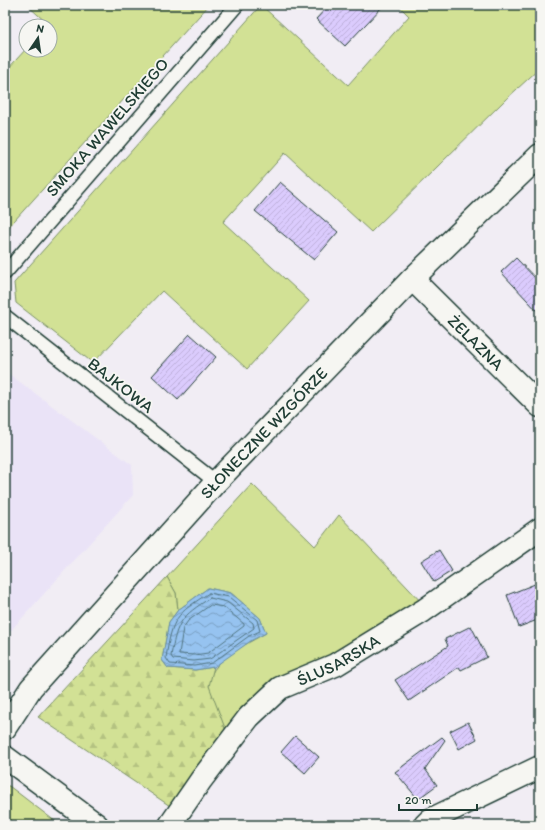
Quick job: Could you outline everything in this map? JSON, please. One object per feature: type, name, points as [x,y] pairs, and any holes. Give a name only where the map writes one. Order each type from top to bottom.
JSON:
[{"type":"street","name":"SŁONECZNE WZGÓRZE","points":[[5,728],[31,688],[216,482],[412,279],[540,155]]},
{"type":"street","name":"ŻELAZNA","points":[[412,279],[540,406]]},
{"type":"street","name":"ŚLUSARSKA","points":[[170,825],[201,780],[249,717],[280,688],[335,665],[417,616],[540,529]]},
{"type":"street","points":[[5,758],[97,825]]},
{"type":"street","points":[[425,825],[430,820],[540,767]]},
{"type":"lane","name":"SMOKA WAWELSKIEGO","points":[[5,273],[237,5]]},
{"type":"lane","name":"BAJKOWA","points":[[5,316],[216,482]]},
{"type":"shaded area","points":[[5,371],[132,465],[133,495],[5,637]]},
{"type":"green space","points":[[27,5],[209,5],[5,231],[5,72],[18,58],[58,58],[58,18],[41,18]]},
{"type":"green space","points":[[261,5],[348,85],[409,16],[398,5],[540,5],[540,68],[505,100],[371,232],[285,153],[223,222],[309,301],[247,369],[162,291],[93,363],[16,303],[14,283]]},
{"type":"green space","points":[[252,484],[315,546],[339,515],[425,606],[228,736],[210,692],[210,678],[214,669],[230,654],[266,633],[260,618],[231,593],[208,588],[178,610],[176,593],[167,577]]},
{"type":"green space","points":[[167,577],[176,593],[178,610],[169,622],[162,660],[168,668],[195,670],[214,667],[209,686],[228,736],[173,808],[38,717]]},
{"type":"green space","points":[[5,786],[9,786],[60,825],[5,825]]},
{"type":"water","points":[[208,588],[231,593],[260,618],[266,633],[252,640],[214,667],[195,670],[168,668],[162,660],[169,622],[178,610]]},
{"type":"building","points":[[329,5],[384,5],[345,46],[316,19]]},
{"type":"building","points":[[280,182],[338,232],[314,260],[255,211]]},
{"type":"building","points":[[516,258],[540,283],[540,314],[501,272]]},
{"type":"building","points":[[190,334],[216,357],[178,400],[152,376]]},
{"type":"building","points":[[439,550],[452,571],[434,582],[421,561]]},
{"type":"building","points":[[540,582],[540,619],[519,627],[507,595]]},
{"type":"building","points":[[471,626],[487,657],[461,670],[459,667],[409,701],[395,680],[448,646],[445,639]]},
{"type":"building","points":[[468,722],[477,739],[459,749],[450,731]]},
{"type":"building","points":[[295,736],[319,757],[305,773],[281,752]]},
{"type":"building","points":[[442,737],[445,740],[425,769],[437,785],[418,799],[395,772]]}]
